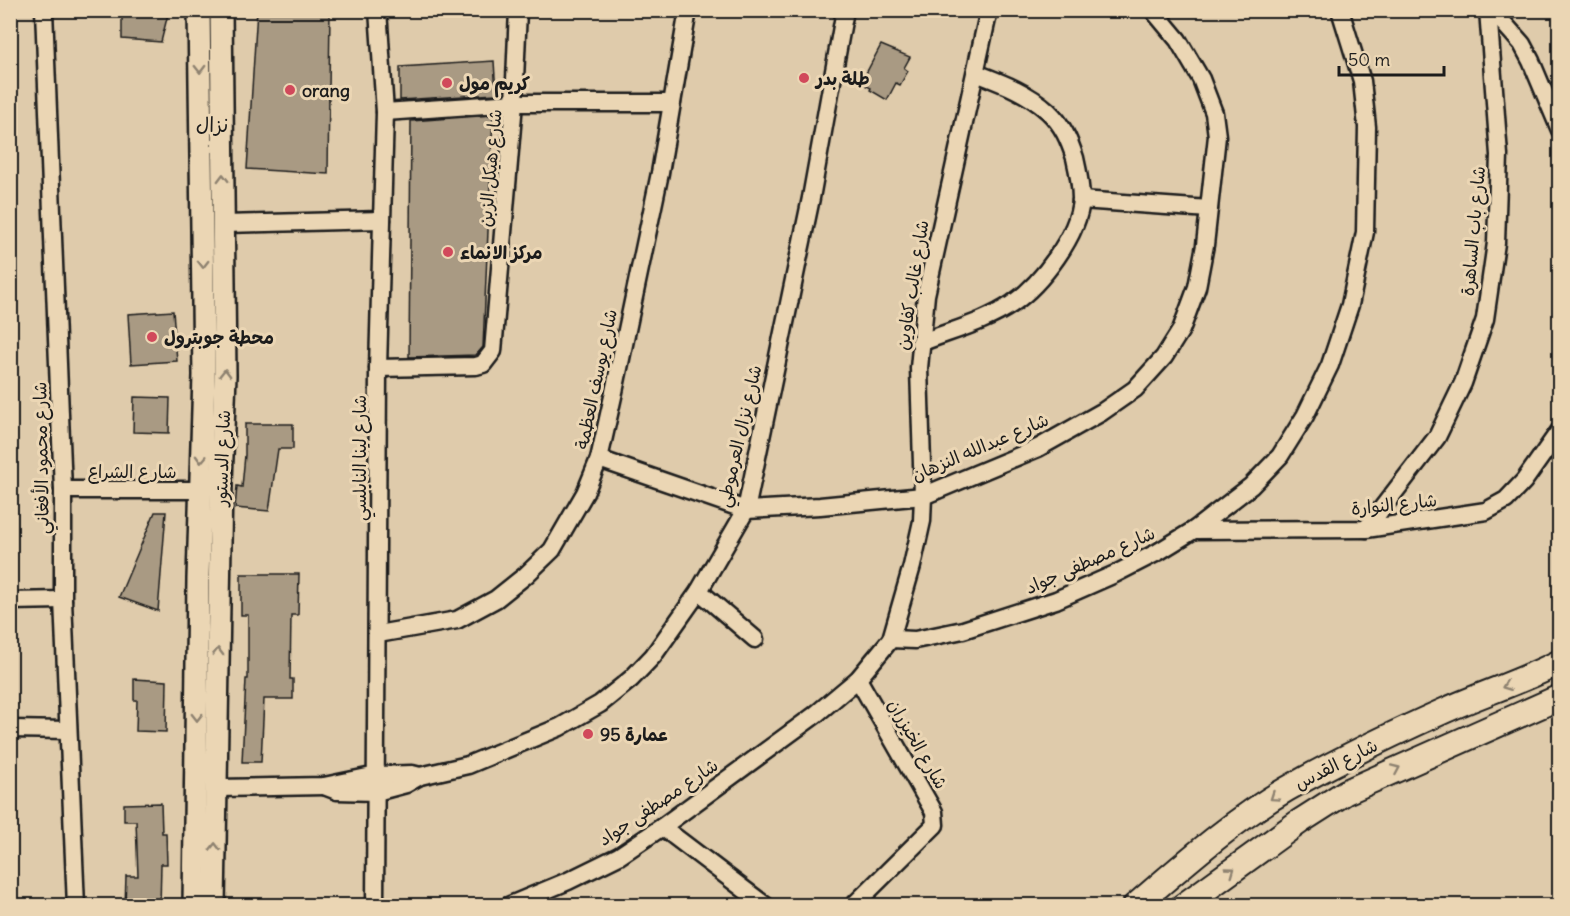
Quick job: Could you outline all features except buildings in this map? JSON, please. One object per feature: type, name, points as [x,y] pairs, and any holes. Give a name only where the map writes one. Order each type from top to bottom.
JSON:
[{"type":"highway","name":"شارع القدس","points":[[1135,906],[1188,861],[1248,815],[1286,790],[1447,709],[1560,662]]},
{"type":"highway","name":"شارع القدس","points":[[1183,906],[1299,822],[1346,792],[1463,738],[1560,697]]},
{"type":"highway","points":[[1447,709],[1463,738]]},
{"type":"highway","points":[[1413,726],[1430,754]]},
{"type":"main road","name":"شارع الدستور","points":[[194,906],[204,363],[199,10]]},
{"type":"main road","name":"شارع الدستور","points":[[214,906],[225,375],[221,10]]},
{"type":"street","name":"شارع محمود الأفغاني","points":[[44,10],[63,490],[63,600],[76,906]]},
{"type":"street","name":"شارع لينا النابلسي","points":[[375,906],[378,368],[385,112],[378,10]]},
{"type":"street","name":"شارع هيكل الزبن","points":[[378,368],[477,366],[489,358],[495,339],[514,103],[518,10]]},
{"type":"street","name":"شارع يوسف العظمة","points":[[378,634],[457,620],[476,612],[508,591],[552,550],[585,493],[598,459],[660,173],[688,10]]},
{"type":"street","name":"شارع نزال العرموطي","points":[[324,786],[337,791],[376,792],[406,784],[420,776],[468,765],[560,727],[600,704],[631,679],[653,656],[699,591],[746,510],[811,198],[845,10]]},
{"type":"street","name":"شارع غالب كفاوين","points":[[891,639],[920,532],[923,496],[919,402],[920,343],[928,284],[989,10]]},
{"type":"street","name":"شارع عبدالله النزهان","points":[[598,459],[746,510],[820,506],[923,496],[1038,448],[1102,412],[1135,389],[1164,357],[1181,330],[1197,287],[1217,136],[1209,95],[1190,58],[1167,25],[1153,10]]},
{"type":"street","name":"شارع مصطفى جواد","points":[[508,906],[568,881],[619,856],[815,715],[858,679],[891,639],[915,640],[940,636],[1056,600],[1115,574],[1194,530],[1251,486],[1280,456],[1305,416],[1330,365],[1350,306],[1365,232],[1367,127],[1362,81],[1340,10]]},
{"type":"street","points":[[1490,10],[1522,44],[1560,130]]},
{"type":"street","name":"شارع باب الساهرة","points":[[1366,529],[1437,437],[1463,383],[1485,319],[1496,243],[1499,155],[1490,10]]},
{"type":"street","points":[[920,343],[984,319],[1022,297],[1059,255],[1075,220],[1081,200],[1078,169],[1069,139],[1061,126],[1049,112],[1026,95],[976,73]]},
{"type":"street","points":[[385,112],[514,103],[672,103]]},
{"type":"street","points":[[1081,200],[1209,209]]},
{"type":"street","points":[[224,224],[382,220]]},
{"type":"street","name":"شارع النوارة","points":[[1194,530],[1366,529],[1486,511],[1506,500],[1518,488],[1560,430]]},
{"type":"street","name":"شارع الشراع","points":[[63,490],[200,490]]},
{"type":"street","points":[[699,591],[755,639]]},
{"type":"street","points":[[10,601],[63,600]]},
{"type":"street","name":"شارع الخيزران","points":[[853,906],[935,825],[936,819],[858,679]]},
{"type":"street","points":[[10,729],[68,730]]},
{"type":"street","name":"شارع نزال العرموطي","points":[[217,788],[324,786],[377,775],[412,774],[420,776]]},
{"type":"street","points":[[662,826],[766,906]]},
{"type":"place","name":"طلة بدر","points":[[804,78]]},
{"type":"place","name":"كريم مول","points":[[447,83]]},
{"type":"place","name":"orang","points":[[290,90]]},
{"type":"place","name":"مركز الانماء","points":[[448,252]]},
{"type":"place","name":"محطة جوبترول","points":[[152,337]]},
{"type":"place","name":"عمارة 95","points":[[588,734]]},
{"type":"district","name":"نزال","points":[[212,124]]}]
